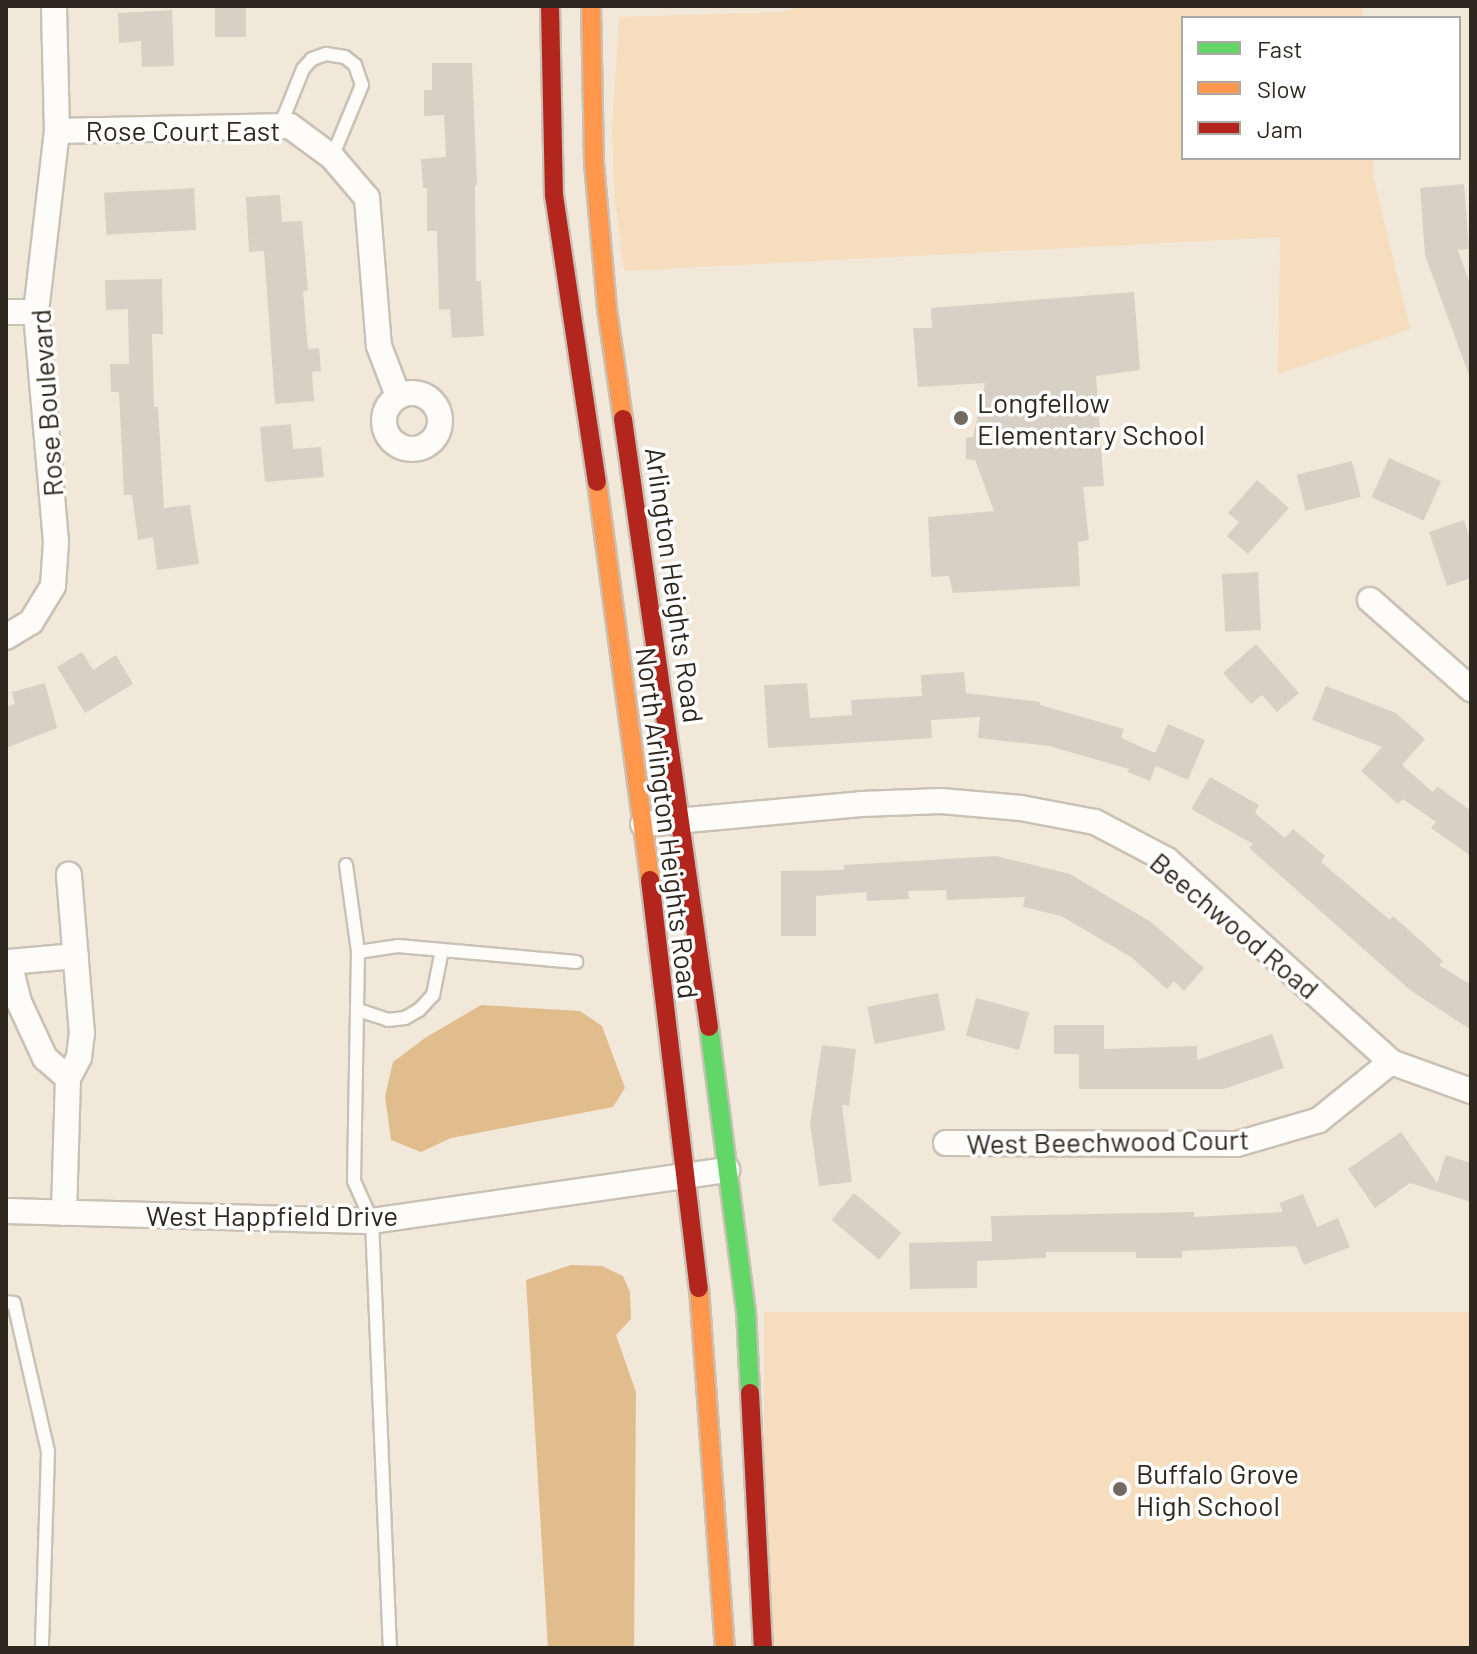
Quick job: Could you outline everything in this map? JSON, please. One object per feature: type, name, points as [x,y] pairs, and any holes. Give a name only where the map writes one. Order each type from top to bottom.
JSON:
[{"type":"main road","name":"North Arlington Heights Road","points":[[550,6],[554,195],[582,371],[643,824],[703,1324],[725,1648]]},
{"type":"main road","name":"Arlington Heights Road","points":[[591,6],[594,163],[607,309],[682,820],[727,1170]]},
{"type":"main road","points":[[727,1170],[746,1310],[753,1402],[763,1648]]},
{"type":"street","name":"Rose Boulevard","points":[[6,637],[31,622],[53,586],[56,542],[36,312],[57,131],[54,6]]},
{"type":"street","name":"Rose Court East","points":[[57,131],[290,126],[332,157],[367,198],[379,346],[398,396]]},
{"type":"street","points":[[6,312],[36,312]]},
{"type":"street","points":[[1370,600],[1471,689]]},
{"type":"street","name":"Beechwood Road","points":[[643,824],[861,804],[941,801],[1021,808],[1095,822],[1167,860],[1391,1062],[1471,1091]]},
{"type":"street","points":[[64,1213],[68,1078],[79,1057],[82,1034],[69,875]]},
{"type":"street","points":[[68,1078],[45,1058],[19,1002],[8,962],[76,956]]},
{"type":"street","name":"West Beechwood Court","points":[[946,1143],[1237,1144],[1319,1120],[1391,1062]]},
{"type":"street","name":"West Happfield Drive","points":[[6,1211],[372,1221],[727,1170]]},
{"type":"lane","points":[[280,126],[303,69],[312,59],[326,54],[345,57],[355,65],[362,85],[332,157]]},
{"type":"lane","points":[[346,865],[358,952],[354,1181],[372,1221],[390,1648]]},
{"type":"lane","points":[[358,952],[398,946],[576,962]]},
{"type":"lane","points":[[358,1010],[388,1020],[405,1018],[419,1010],[433,995],[442,950]]},
{"type":"lane","points":[[6,1302],[14,1303],[48,1452],[42,1648]]},
{"type":"shaded area","points":[[808,6],[1362,6],[1363,16],[1181,16],[1181,160],[1373,160],[1374,179],[1410,329],[1278,374],[1280,237],[624,271],[615,201],[612,132],[619,17],[779,12]]},
{"type":"shaded area","points":[[481,1005],[580,1011],[602,1026],[625,1088],[613,1107],[451,1138],[421,1152],[391,1140],[385,1096],[393,1062],[425,1038]]},
{"type":"shaded area","points":[[571,1265],[602,1266],[623,1276],[630,1292],[631,1319],[616,1335],[636,1392],[634,1648],[548,1648],[526,1280]]},
{"type":"shaded area","name":"Buffalo Grove High School","points":[[764,1312],[1471,1312],[1471,1648],[764,1648]]},
{"type":"building","points":[[215,6],[246,6],[246,37],[215,37]]},
{"type":"building","points":[[172,10],[174,66],[142,67],[141,41],[119,43],[118,13]]},
{"type":"building","points":[[432,63],[472,63],[477,185],[476,281],[481,281],[484,336],[452,338],[450,309],[439,310],[437,231],[427,231],[427,188],[423,188],[421,159],[446,157],[444,115],[424,116],[424,90],[432,90]]},
{"type":"building","points":[[1464,184],[1469,249],[1458,250],[1471,287],[1469,375],[1425,255],[1420,188]]},
{"type":"building","points":[[194,188],[196,230],[106,235],[104,193]]},
{"type":"building","points":[[280,195],[282,222],[302,221],[308,290],[303,291],[308,349],[319,348],[321,371],[312,372],[314,401],[275,404],[264,251],[249,252],[246,197]]},
{"type":"building","points":[[162,279],[163,334],[152,334],[154,407],[158,407],[164,508],[190,505],[199,564],[157,570],[153,537],[138,540],[132,495],[124,495],[119,392],[111,392],[110,364],[129,364],[128,309],[106,310],[105,280]]},
{"type":"building","points":[[1134,292],[1140,370],[1096,376],[1104,486],[1083,487],[1089,540],[1078,542],[1080,586],[953,593],[949,576],[931,577],[928,517],[994,511],[975,460],[966,459],[966,438],[973,437],[985,383],[918,387],[913,328],[932,328],[931,308]]},
{"type":"building","points":[[291,424],[293,449],[321,447],[324,477],[265,482],[260,427]]},
{"type":"building","points":[[1389,458],[1441,481],[1424,520],[1372,497]]},
{"type":"building","points":[[1352,461],[1361,497],[1306,511],[1297,475]]},
{"type":"building","points":[[1257,480],[1289,508],[1248,554],[1227,536],[1239,522],[1228,513]]},
{"type":"building","points":[[1464,520],[1471,542],[1471,578],[1447,586],[1429,532]]},
{"type":"building","points":[[1258,572],[1261,630],[1225,632],[1222,574]]},
{"type":"building","points":[[1256,644],[1299,693],[1277,712],[1262,695],[1251,704],[1223,673]]},
{"type":"building","points":[[82,652],[93,670],[116,655],[133,684],[85,713],[57,667]]},
{"type":"building","points":[[964,672],[966,693],[1040,702],[1040,705],[1124,729],[1121,738],[1155,753],[1168,724],[1205,740],[1188,780],[1156,766],[1150,781],[1128,772],[1129,769],[1049,746],[978,738],[980,717],[931,720],[932,738],[768,748],[764,685],[807,683],[810,718],[852,715],[851,700],[922,696],[921,675]]},
{"type":"building","points":[[45,683],[57,728],[6,748],[6,707],[15,704],[12,692]]},
{"type":"building","points":[[1326,686],[1396,713],[1425,739],[1402,765],[1433,792],[1437,786],[1471,811],[1471,856],[1431,828],[1436,822],[1403,799],[1398,804],[1361,771],[1382,747],[1312,720]]},
{"type":"building","points":[[1210,777],[1259,805],[1255,813],[1285,838],[1293,829],[1325,856],[1321,862],[1390,920],[1393,916],[1443,961],[1439,965],[1471,985],[1471,1030],[1410,990],[1249,848],[1253,844],[1191,809]]},
{"type":"building","points":[[996,856],[1070,874],[1151,922],[1204,968],[1184,991],[1174,981],[1167,989],[1131,957],[1061,916],[1023,907],[1025,897],[947,900],[946,890],[908,891],[909,899],[867,901],[866,892],[816,896],[816,936],[781,936],[781,871],[844,870],[844,865]]},
{"type":"building","points":[[938,993],[945,1030],[875,1044],[867,1007]]},
{"type":"building","points":[[976,998],[1029,1012],[1019,1050],[966,1036]]},
{"type":"building","points":[[1054,1025],[1104,1025],[1104,1049],[1197,1046],[1197,1060],[1272,1034],[1284,1068],[1224,1089],[1079,1089],[1079,1054],[1054,1054]]},
{"type":"building","points":[[822,1045],[856,1049],[849,1106],[842,1105],[852,1182],[819,1186],[810,1124]]},
{"type":"building","points":[[1401,1132],[1437,1183],[1446,1155],[1471,1163],[1471,1202],[1410,1183],[1375,1208],[1348,1169]]},
{"type":"building","points":[[854,1193],[901,1233],[879,1260],[832,1220]]},
{"type":"building","points":[[1303,1194],[1317,1227],[1338,1218],[1350,1247],[1304,1265],[1296,1246],[1182,1251],[1182,1258],[1136,1258],[1136,1252],[1046,1252],[1046,1258],[977,1261],[977,1288],[910,1289],[909,1243],[992,1241],[991,1216],[1194,1212],[1194,1217],[1283,1212],[1279,1203]]},
{"type":"traffic: fast","points":[[709,1027],[746,1310],[750,1393]]},
{"type":"traffic: slow","points":[[591,6],[594,163],[607,309],[623,419]]},
{"type":"traffic: slow","points":[[597,482],[650,880]]},
{"type":"traffic: slow","points":[[699,1288],[725,1648]]},
{"type":"traffic: jam","points":[[550,6],[554,195],[597,482]]},
{"type":"traffic: jam","points":[[623,419],[709,1027]]},
{"type":"traffic: jam","points":[[650,880],[699,1288]]},
{"type":"traffic: jam","points":[[750,1393],[763,1648]]},
{"type":"place","name":"Longfellow Elementary School","points":[[961,418]]},
{"type":"place","name":"Buffalo Grove High School","points":[[1120,1489]]}]
